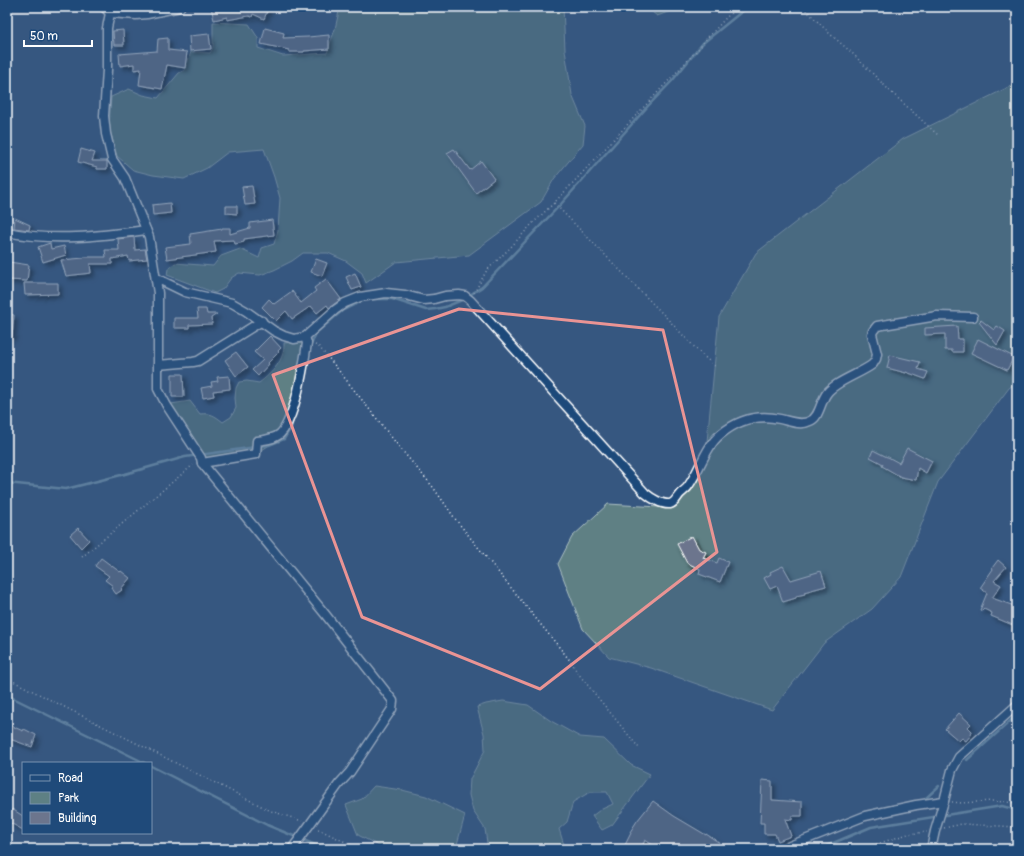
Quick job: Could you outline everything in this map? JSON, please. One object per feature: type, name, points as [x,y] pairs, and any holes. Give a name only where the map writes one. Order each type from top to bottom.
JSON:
[{"type":"street","points":[[180,7],[136,15],[108,9],[107,70],[104,116],[106,134],[112,159],[124,178],[149,237],[158,293],[158,388],[167,406],[201,461],[325,614],[393,701],[392,709],[350,772],[339,784],[292,849]]},
{"type":"street","points":[[7,232],[43,237],[80,237],[102,236],[146,230]]},
{"type":"street","points":[[156,278],[184,292],[232,303],[284,336],[294,339],[305,337],[335,310],[345,303],[360,297],[386,293],[405,295],[424,300],[434,300],[445,296],[466,296],[645,493],[660,502],[668,504],[674,502],[688,486],[713,442],[720,434],[730,427],[743,420],[759,417],[778,418],[805,423],[815,418],[827,392],[873,364],[877,354],[872,334],[877,326],[937,316],[973,317]]},
{"type":"street","points":[[158,365],[198,361],[262,321]]},
{"type":"street","points":[[201,461],[256,454],[257,441],[271,439],[280,434],[290,420],[307,343],[305,337]]},
{"type":"street","points":[[931,849],[952,770],[959,757],[1017,705]]},
{"type":"street","points":[[782,849],[865,816],[916,805],[944,801]]},
{"type":"path","points":[[470,300],[487,270],[509,250],[533,223],[554,203],[705,39],[738,7]]},
{"type":"path","points":[[803,7],[939,136]]},
{"type":"path","points":[[554,203],[700,353],[717,368]]},
{"type":"path","points":[[319,347],[433,487],[456,520],[572,662],[577,672],[639,748]]},
{"type":"path","points":[[82,557],[201,461]]},
{"type":"path","points":[[7,678],[271,811],[360,849]]},
{"type":"path","points":[[944,801],[962,803],[993,801],[1017,803]]},
{"type":"highlighted area","points":[[459,309],[663,330],[717,552],[540,689],[362,617],[273,375]]},
{"type":"green space","points":[[340,7],[563,7],[565,50],[572,95],[585,126],[583,144],[554,179],[541,202],[469,255],[396,262],[366,283],[362,273],[346,261],[328,253],[303,253],[292,261],[260,275],[239,273],[231,278],[223,289],[215,293],[167,275],[168,269],[175,263],[213,266],[221,256],[240,249],[259,258],[262,248],[274,244],[278,230],[280,198],[274,177],[264,149],[228,152],[207,168],[184,179],[153,175],[133,170],[117,156],[109,127],[111,97],[129,89],[143,95],[158,98],[179,73],[185,70],[191,52],[210,53],[213,48],[213,22],[249,24],[258,38],[258,48],[283,56],[327,53]]},
{"type":"green space","points":[[646,7],[682,7],[657,16]]},
{"type":"green space","points":[[1017,83],[1017,382],[1009,388],[938,482],[901,577],[872,609],[824,643],[772,710],[651,668],[609,657],[583,629],[558,564],[572,537],[608,504],[659,507],[680,492],[706,452],[719,317],[756,253],[903,139]]},
{"type":"green space","points":[[303,341],[303,352],[288,417],[277,440],[259,452],[206,459],[182,426],[171,404],[190,401],[200,414],[212,415],[223,422],[231,417],[236,408],[236,388],[239,382],[247,381],[259,383],[277,366],[284,349],[284,343]]},
{"type":"green space","points":[[503,701],[528,705],[551,721],[580,737],[604,739],[631,765],[650,774],[612,825],[602,830],[592,816],[600,810],[613,804],[607,792],[590,792],[573,802],[567,822],[559,829],[563,842],[568,849],[487,849],[485,829],[473,811],[469,795],[470,779],[485,750],[484,734],[477,707]]},
{"type":"green space","points":[[374,786],[402,790],[426,796],[465,815],[456,848],[385,849],[358,835],[346,805],[362,799]]},
{"type":"building","points":[[211,7],[269,7],[264,19],[253,14],[252,17],[249,16],[227,20],[227,17],[214,20]]},
{"type":"building","points":[[265,28],[284,33],[283,38],[329,35],[329,49],[289,52],[289,50],[261,44]]},
{"type":"building","points":[[123,30],[124,45],[114,45],[113,31]]},
{"type":"building","points":[[209,34],[211,49],[190,51],[189,36]]},
{"type":"building","points":[[168,38],[168,50],[187,52],[185,68],[167,65],[162,89],[139,85],[141,69],[134,70],[134,64],[120,66],[119,54],[157,51],[158,39]]},
{"type":"building","points":[[81,149],[95,153],[92,161],[107,161],[107,169],[97,169],[97,167],[78,162]]},
{"type":"building","points":[[454,149],[470,170],[481,161],[494,179],[476,193],[447,153]]},
{"type":"building","points":[[252,186],[255,204],[245,205],[242,187]]},
{"type":"building","points":[[170,203],[171,213],[153,215],[152,205]]},
{"type":"building","points":[[226,206],[237,206],[237,214],[226,213]]},
{"type":"building","points":[[15,218],[30,225],[29,230],[14,228]]},
{"type":"building","points":[[272,220],[274,235],[244,239],[244,242],[235,244],[234,240],[214,241],[216,252],[167,259],[165,247],[191,244],[190,234],[230,228],[230,234],[250,228],[250,223]]},
{"type":"building","points":[[134,237],[135,250],[145,249],[147,259],[129,261],[128,256],[112,259],[112,264],[90,264],[91,273],[66,276],[61,260],[84,257],[106,257],[105,250],[119,250],[118,239]]},
{"type":"building","points":[[50,243],[51,249],[64,246],[66,255],[43,262],[38,247]]},
{"type":"building","points":[[316,259],[327,263],[322,276],[311,272]]},
{"type":"building","points":[[7,263],[29,265],[27,281],[7,280]]},
{"type":"building","points":[[355,273],[361,287],[352,290],[346,277]]},
{"type":"building","points":[[326,279],[341,299],[329,308],[327,305],[317,313],[311,306],[292,319],[286,311],[276,321],[262,307],[269,299],[274,304],[292,291],[301,303],[316,291],[314,288]]},
{"type":"building","points":[[24,283],[58,283],[58,294],[25,295]]},
{"type":"building","points":[[197,309],[206,309],[207,314],[217,314],[211,318],[212,324],[189,325],[189,328],[174,328],[174,318],[198,318]]},
{"type":"building","points":[[7,314],[14,315],[12,337],[7,337]]},
{"type":"building","points":[[981,320],[994,330],[997,326],[1005,331],[997,345],[979,322]]},
{"type":"building","points":[[957,326],[958,339],[963,339],[963,352],[952,352],[952,350],[945,350],[945,334],[925,335],[925,328]]},
{"type":"building","points":[[270,336],[281,348],[258,376],[252,370],[263,360],[254,352]]},
{"type":"building","points":[[978,339],[1014,357],[1007,370],[971,353]]},
{"type":"building","points":[[236,352],[248,367],[236,376],[225,360]]},
{"type":"building","points":[[890,355],[920,362],[918,369],[928,372],[925,379],[906,372],[887,368]]},
{"type":"building","points":[[172,374],[183,374],[184,397],[172,397]]},
{"type":"building","points":[[229,376],[230,389],[213,391],[214,396],[203,398],[201,388],[212,386],[211,382],[218,381],[217,377]]},
{"type":"building","points":[[907,448],[932,461],[926,473],[918,468],[916,480],[901,477],[870,457],[873,450],[899,463]]},
{"type":"building","points":[[78,528],[89,540],[81,548],[70,535]]},
{"type":"building","points":[[692,536],[699,549],[706,552],[703,558],[717,563],[719,558],[728,562],[720,582],[699,574],[700,569],[687,563],[677,544]]},
{"type":"building","points":[[101,558],[130,578],[121,589],[122,590],[116,594],[111,587],[113,586],[105,580],[109,576],[95,566]]},
{"type":"building","points":[[998,560],[1006,567],[994,581],[1001,585],[992,598],[1017,607],[1017,620],[1015,626],[991,616],[992,613],[984,609],[982,611],[980,610],[987,593],[980,588]]},
{"type":"building","points":[[783,566],[791,580],[821,571],[826,586],[804,592],[805,594],[783,602],[777,586],[770,589],[764,578],[771,574],[770,572]]},
{"type":"building","points":[[959,713],[971,724],[968,727],[972,731],[971,735],[966,741],[962,738],[959,741],[945,729]]},
{"type":"building","points":[[7,724],[23,731],[24,729],[36,735],[32,747],[7,738]]},
{"type":"building","points":[[762,780],[772,781],[772,800],[802,802],[802,816],[792,816],[792,820],[785,819],[791,836],[778,841],[775,834],[764,834],[764,823],[760,823]]},
{"type":"building","points":[[653,801],[674,816],[729,849],[659,849],[645,840],[641,849],[623,849],[631,833],[630,832]]},
{"type":"building","points":[[12,809],[22,815],[22,829],[7,821]]},
{"type":"waterway","points":[[370,299],[392,299],[426,310],[445,307],[462,300],[482,287],[561,204],[672,81],[703,43],[740,13],[750,7]]},
{"type":"waterway","points":[[309,350],[316,333],[343,310],[364,300]]},
{"type":"waterway","points":[[7,483],[66,489],[185,457],[269,445],[284,439],[291,427],[294,417]]},
{"type":"waterway","points":[[7,695],[143,762]]},
{"type":"waterway","points":[[967,760],[1017,715]]},
{"type":"waterway","points":[[152,767],[267,825],[325,849]]},
{"type":"waterway","points":[[926,798],[939,786]]},
{"type":"waterway","points":[[819,849],[871,827],[1002,806],[1017,810]]}]
